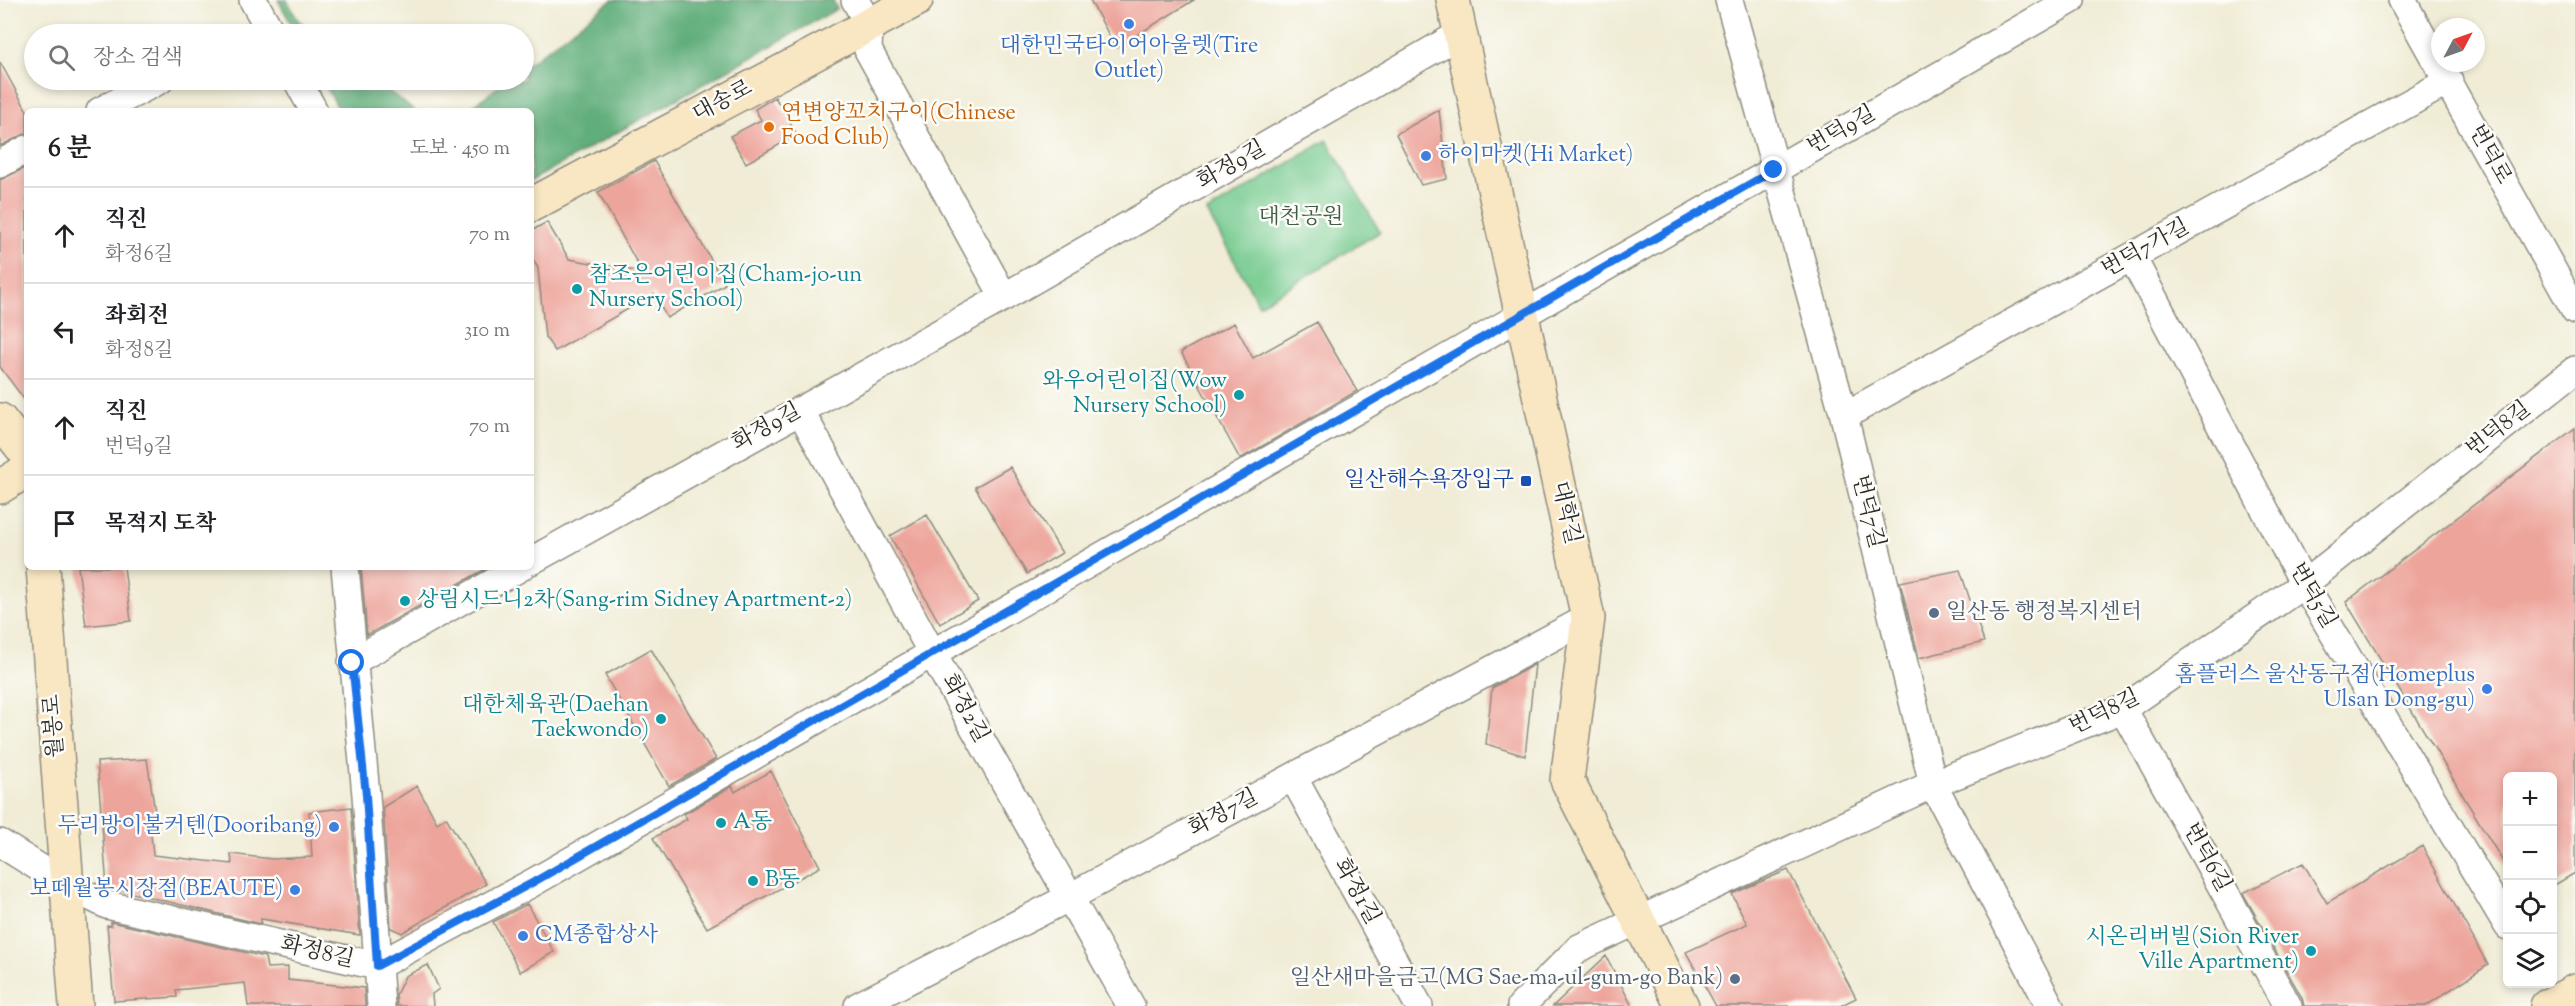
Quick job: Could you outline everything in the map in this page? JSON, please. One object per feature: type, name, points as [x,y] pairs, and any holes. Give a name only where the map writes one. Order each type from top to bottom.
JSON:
[{"type":"street","points":[[253,0],[259,24]]},
{"type":"street","name":"대송로","points":[[534,203],[862,12],[916,0]]},
{"type":"street","name":"대학길","points":[[1453,0],[1588,618],[1567,780],[1682,1006]]},
{"type":"street","name":"번덕7길","points":[[1729,0],[1774,170],[1844,416],[1933,784],[2050,1006]]},
{"type":"street","name":"번덕9길","points":[[1521,316],[2070,0]]},
{"type":"street","name":"번덕로","points":[[2402,0],[2575,310]]},
{"type":"street","points":[[862,12],[868,50],[1004,297]]},
{"type":"street","name":"화정9길","points":[[534,559],[1004,297],[1460,34]]},
{"type":"street","name":"번덕7가길","points":[[1844,416],[2449,81]]},
{"type":"street","points":[[106,108],[141,90]]},
{"type":"street","points":[[302,90],[312,108]]},
{"type":"street","points":[[0,164],[24,151]]},
{"type":"street","name":"번덕5길","points":[[2132,256],[2304,584],[2503,918]]},
{"type":"street","name":"화정8길","points":[[67,885],[107,905],[377,966],[532,883],[1521,316]]},
{"type":"street","name":"번덕8길","points":[[1521,1006],[1580,948],[1933,784],[2123,709],[2304,584],[2575,370]]},
{"type":"street","name":"화정2길","points":[[800,410],[932,652],[1131,1006]]},
{"type":"street","points":[[0,420],[24,450]]},
{"type":"street","points":[[0,487],[24,472]]},
{"type":"street","name":"월봉로","points":[[43,570],[67,885],[73,1004]]},
{"type":"street","points":[[345,570],[352,663],[366,795],[381,1006]]},
{"type":"street","points":[[352,663],[516,570]]},
{"type":"street","name":"화정7길","points":[[858,1006],[1070,897],[1588,618]]},
{"type":"street","name":"번덕6길","points":[[2123,709],[2288,1006]]},
{"type":"street","name":"화정1길","points":[[1293,777],[1419,1006]]},
{"type":"street","points":[[0,843],[67,885]]},
{"type":"green space","points":[[278,0],[287,0],[298,20],[303,24],[291,24]]},
{"type":"green space","points":[[612,0],[833,0],[837,9],[534,179],[534,108],[470,108],[494,90],[534,90],[534,59]]},
{"type":"green space","points":[[328,90],[387,90],[411,108],[338,108]]},
{"type":"green space","name":"대천공원","points":[[1327,140],[1380,232],[1259,305],[1207,212]]},
{"type":"building","name":"대한민국타이어아울렛(Tire Outlet)","points":[[1090,0],[1194,0],[1116,48]]},
{"type":"building","points":[[0,62],[25,108],[24,134],[0,146]]},
{"type":"building","name":"연변양꼬치구이(Chinese Food Club)","points":[[775,97],[797,135],[746,163],[730,136],[761,120],[755,109]]},
{"type":"building","name":"하이마켓(Hi Market)","points":[[1439,110],[1447,179],[1421,185],[1396,134]]},
{"type":"building","points":[[654,161],[725,284],[667,318],[654,294],[555,351],[545,337],[538,268],[534,261],[534,229],[547,222],[569,259],[642,272],[598,192]]},
{"type":"building","points":[[24,168],[24,399],[0,367],[0,180]]},
{"type":"building","points":[[1317,322],[1357,391],[1240,459],[1181,352],[1234,323],[1253,358]]},
{"type":"building","name":"홈플러스 울산동구점(Homeplus Ulsan Dong-gu)","points":[[2575,428],[2575,873],[2557,884],[2557,772],[2503,772],[2503,862],[2346,602]]},
{"type":"building","points":[[1010,467],[1062,553],[1027,574],[975,487]]},
{"type":"building","points":[[927,515],[978,601],[940,624],[890,536]]},
{"type":"building","points":[[78,570],[124,570],[131,621],[86,626]]},
{"type":"building","name":"상림시드니2차(Sang-rim Sidney Apartment-2)","points":[[361,570],[484,570],[367,635]]},
{"type":"building","name":"일산동 행정복지센터","points":[[1960,570],[1984,642],[1919,658],[1900,582]]},
{"type":"building","name":"대한체육관(Daehan Taekwondo)","points":[[651,649],[716,759],[669,786],[605,675]]},
{"type":"building","points":[[1535,664],[1525,756],[1486,744],[1492,688]]},
{"type":"building","points":[[147,759],[155,812],[149,813],[153,855],[232,864],[231,854],[272,859],[312,857],[309,812],[351,807],[360,935],[261,919],[261,924],[107,887],[97,762]]},
{"type":"building","points":[[771,771],[820,867],[707,928],[653,838],[687,819],[684,814],[732,786],[735,792]]},
{"type":"building","points":[[417,786],[437,823],[446,817],[486,884],[402,933],[391,928],[383,807]]},
{"type":"building","points":[[2422,846],[2488,965],[2426,1006],[2304,1006],[2302,998],[2243,893],[2303,863],[2327,903]]},
{"type":"building","points":[[1788,870],[1856,998],[1840,1006],[1716,1006],[1686,952],[1747,924],[1732,894]]},
{"type":"building","name":"CM종합상사","points":[[527,904],[554,952],[520,972],[493,922]]},
{"type":"building","points":[[111,922],[265,957],[267,968],[288,967],[288,980],[364,988],[365,1006],[248,1006],[245,983],[176,990],[177,997],[114,1001],[107,925],[111,926]]},
{"type":"building","points":[[1606,956],[1632,1006],[1553,1006]]},
{"type":"building","points":[[428,965],[439,989],[432,994],[433,1006],[397,1006],[396,995],[405,976]]},
{"type":"place","name":"대한민국타이어아울렛(Tire Outlet)","points":[[1129,24]]},
{"type":"place","name":"연변양꼬치구이(Chinese Food Club)","points":[[769,127]]},
{"type":"place","name":"하이마켓(Hi Market)","points":[[1426,156]]},
{"type":"place","name":"참조은어린이집(Cham-jo-un Nursery School)","points":[[577,289]]},
{"type":"place","name":"와우어린이집(Wow Nursery School)","points":[[1239,395]]},
{"type":"place","name":"일산해수욕장입구","points":[[1526,481]]},
{"type":"place","name":"상림시드니2차(Sang-rim Sidney Apartment-2)","points":[[405,601]]},
{"type":"place","name":"일산동 행정복지센터","points":[[1934,613]]},
{"type":"place","name":"홈플러스 울산동구점(Homeplus Ulsan Dong-gu)","points":[[2487,689]]},
{"type":"place","name":"대한체육관(Daehan Taekwondo)","points":[[661,719]]},
{"type":"place","name":"A동","points":[[721,823]]},
{"type":"place","name":"두리방이불커텐(Dooribang)","points":[[334,827]]},
{"type":"place","name":"B동","points":[[753,881]]},
{"type":"place","name":"보떼월봉시장점(BEAUTE)","points":[[295,890]]},
{"type":"place","name":"CM종합상사","points":[[523,936]]},
{"type":"place","name":"시온리버빌(Sion River Ville Apartment)","points":[[2311,951]]},
{"type":"place","name":"일산새마을금고(MG Sae-ma-ul-gum-go Bank)","points":[[1735,979]]},
{"type":"route","points":[[352,663],[366,795],[377,966],[532,883],[1774,170]]}]
